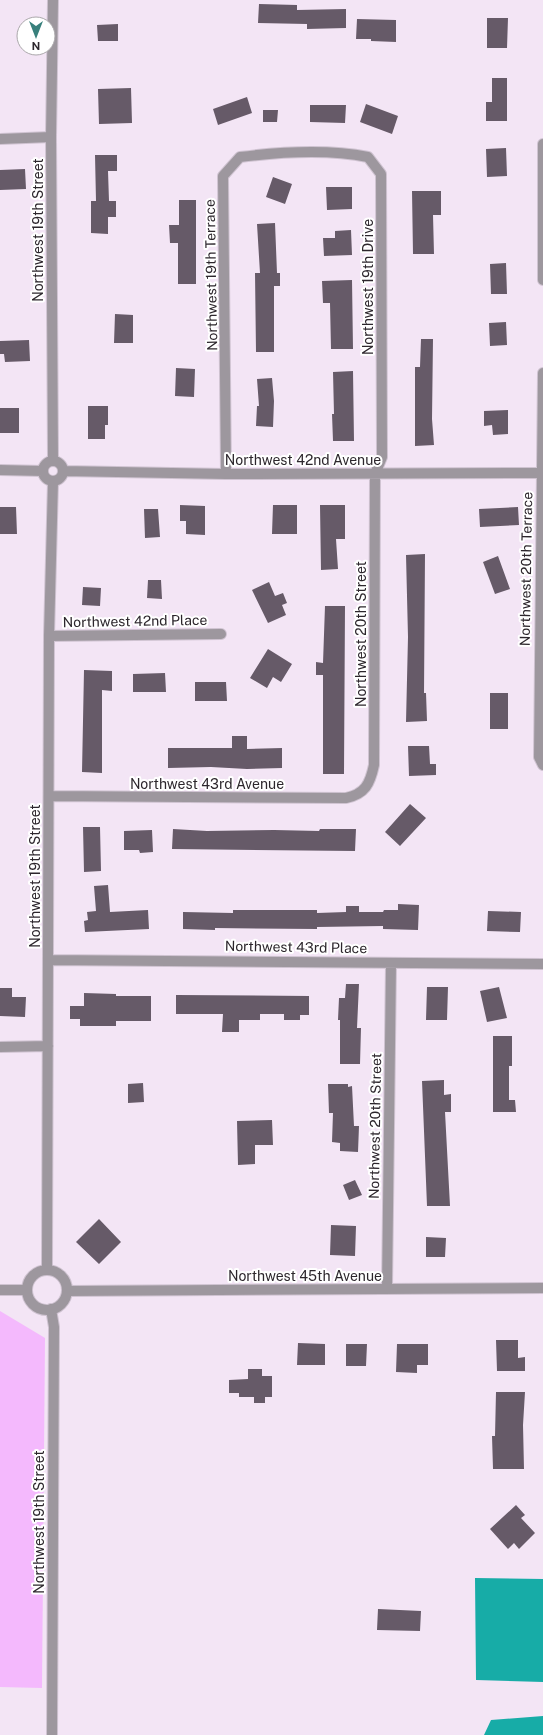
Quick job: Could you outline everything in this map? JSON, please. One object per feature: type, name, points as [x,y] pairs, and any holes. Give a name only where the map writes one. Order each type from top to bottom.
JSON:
[{"type":"street","name":"Northwest 19th Street","points":[[53,461],[52,137],[54,0]]},
{"type":"street","points":[[0,139],[52,137]]},
{"type":"street","points":[[543,144],[543,280]]},
{"type":"street","name":"Northwest 19th Terrace","points":[[226,474],[224,176],[240,157],[266,154],[314,153]]},
{"type":"street","name":"Northwest 19th Drive","points":[[314,153],[350,153],[368,157],[381,174],[382,457],[375,474]]},
{"type":"street","name":"Northwest 20th Terrace","points":[[543,373],[538,757],[543,765]]},
{"type":"street","points":[[53,461],[60,464],[63,471],[60,478],[53,481],[46,478],[43,471],[46,464],[53,461]]},
{"type":"street","points":[[0,470],[43,471]]},
{"type":"street","name":"Northwest 42nd Avenue","points":[[63,471],[226,474],[542,473]]},
{"type":"street","name":"Northwest 20th Street","points":[[364,791],[371,779],[374,765],[375,474]]},
{"type":"street","name":"Northwest 19th Street","points":[[47,1270],[49,636],[53,481]]},
{"type":"street","name":"Northwest 42nd Place","points":[[49,636],[221,634]]},
{"type":"street","name":"Northwest 43rd Avenue","points":[[49,796],[346,798],[355,796],[364,791]]},
{"type":"street","name":"Northwest 43rd Place","points":[[48,960],[543,964]]},
{"type":"street","name":"Northwest 20th Street","points":[[387,1289],[391,962]]},
{"type":"street","points":[[0,1047],[48,1046]]},
{"type":"street","points":[[47,1270],[55,1272],[61,1276],[66,1283],[67,1290],[65,1298],[61,1304],[52,1309],[39,1308],[28,1298],[27,1290],[29,1282],[33,1276],[47,1270]]},
{"type":"street","name":"Northwest 45th Avenue","points":[[67,1290],[543,1288]]},
{"type":"street","points":[[0,1290],[27,1290]]},
{"type":"street","name":"Northwest 19th Street","points":[[52,1309],[54,1327],[52,1735]]},
{"type":"shaded area","points":[[0,1311],[45,1338],[42,1688],[0,1687]]},
{"type":"shaded area","points":[[475,1578],[543,1579],[543,1682],[476,1680]]},
{"type":"shaded area","points":[[543,1716],[543,1735],[484,1735],[491,1720]]},
{"type":"building","points":[[259,4],[297,5],[297,10],[346,9],[346,28],[307,29],[307,24],[258,23]]},
{"type":"building","points":[[487,18],[508,18],[507,48],[487,48]]},
{"type":"building","points":[[357,19],[396,20],[396,42],[356,39]]},
{"type":"building","points":[[118,24],[118,41],[98,41],[97,25]]},
{"type":"building","points":[[492,78],[507,78],[507,121],[486,121],[486,102],[492,102]]},
{"type":"building","points":[[131,88],[132,123],[99,124],[98,89]]},
{"type":"building","points":[[247,97],[252,113],[218,125],[213,109]]},
{"type":"building","points":[[366,104],[398,116],[392,134],[360,122]]},
{"type":"building","points":[[310,105],[346,105],[345,123],[310,122]]},
{"type":"building","points":[[263,110],[278,110],[277,122],[263,122]]},
{"type":"building","points":[[506,148],[507,176],[487,177],[486,149]]},
{"type":"building","points":[[95,155],[117,155],[117,171],[108,171],[109,201],[116,201],[116,217],[108,217],[108,234],[91,233],[91,201],[96,201]]},
{"type":"building","points":[[25,169],[26,189],[0,190],[0,170]]},
{"type":"building","points":[[273,177],[292,184],[285,204],[266,197]]},
{"type":"building","points":[[326,187],[352,187],[352,209],[327,210]]},
{"type":"building","points":[[412,191],[441,191],[441,215],[433,215],[434,254],[413,254]]},
{"type":"building","points":[[179,200],[196,200],[196,284],[178,284],[178,243],[170,243],[169,225],[179,225]]},
{"type":"building","points":[[275,223],[277,273],[280,273],[280,286],[274,286],[274,352],[256,352],[255,273],[260,273],[257,224]]},
{"type":"building","points":[[351,230],[352,255],[324,256],[323,238],[335,238],[335,231]]},
{"type":"building","points":[[506,263],[507,294],[491,294],[490,264]]},
{"type":"building","points":[[352,280],[353,349],[331,349],[330,303],[323,303],[322,281]]},
{"type":"building","points":[[115,314],[133,315],[133,343],[114,343]]},
{"type":"building","points":[[506,322],[507,345],[490,346],[489,323]]},
{"type":"building","points":[[421,339],[433,339],[432,419],[434,445],[415,446],[415,367],[420,367]]},
{"type":"building","points":[[29,340],[30,361],[5,362],[4,354],[0,354],[0,341]]},
{"type":"building","points":[[176,368],[195,369],[194,397],[175,396]]},
{"type":"building","points":[[353,371],[354,441],[333,441],[333,372]]},
{"type":"building","points":[[272,378],[274,401],[273,427],[256,426],[257,406],[259,406],[257,379]]},
{"type":"building","points":[[88,406],[108,406],[108,425],[105,425],[105,439],[88,439]]},
{"type":"building","points":[[0,408],[19,408],[19,433],[0,433]]},
{"type":"building","points":[[508,410],[508,434],[493,435],[492,425],[484,426],[484,411]]},
{"type":"building","points":[[180,505],[205,506],[205,535],[186,534],[186,521],[180,521]]},
{"type":"building","points":[[273,505],[297,505],[297,534],[272,534]]},
{"type":"building","points":[[320,505],[345,505],[345,539],[336,539],[338,569],[321,570]]},
{"type":"building","points":[[0,507],[16,507],[17,534],[0,534]]},
{"type":"building","points":[[518,507],[519,525],[480,527],[479,509]]},
{"type":"building","points":[[144,509],[158,509],[160,537],[145,538]]},
{"type":"building","points":[[425,554],[424,693],[426,693],[427,721],[406,722],[408,637],[406,555]]},
{"type":"building","points":[[498,556],[510,589],[495,594],[483,562]]},
{"type":"building","points":[[148,580],[161,580],[162,599],[147,598]]},
{"type":"building","points":[[269,582],[275,596],[283,593],[287,603],[282,605],[286,615],[268,623],[252,590]]},
{"type":"building","points":[[83,587],[101,588],[100,606],[82,605]]},
{"type":"building","points":[[325,606],[345,606],[344,774],[323,774],[323,675],[316,675],[316,662],[323,663]]},
{"type":"building","points":[[268,649],[292,664],[281,682],[273,677],[267,688],[250,678]]},
{"type":"building","points":[[84,670],[112,671],[112,691],[102,690],[102,773],[82,772]]},
{"type":"building","points":[[165,673],[166,692],[133,692],[133,674]]},
{"type":"building","points":[[195,682],[226,682],[227,701],[195,701]]},
{"type":"building","points":[[490,693],[508,693],[508,729],[490,729]]},
{"type":"building","points":[[232,736],[247,736],[247,749],[282,748],[282,768],[168,768],[168,748],[232,748]]},
{"type":"building","points":[[408,746],[429,746],[430,764],[436,764],[436,775],[409,776]]},
{"type":"building","points":[[410,804],[426,818],[400,846],[385,832]]},
{"type":"building","points":[[83,827],[100,827],[101,871],[84,872]]},
{"type":"building","points":[[173,829],[207,831],[319,831],[320,829],[356,829],[355,851],[172,849]]},
{"type":"building","points":[[152,830],[153,852],[140,853],[139,850],[124,850],[124,831]]},
{"type":"building","points":[[108,885],[110,912],[148,910],[149,929],[85,932],[84,921],[88,920],[87,912],[96,911],[94,886]]},
{"type":"building","points":[[398,904],[419,905],[418,930],[383,929],[383,926],[317,927],[317,929],[183,929],[183,912],[233,913],[233,910],[317,910],[317,913],[346,912],[346,906],[359,906],[359,912],[383,912],[384,910],[398,910]]},
{"type":"building","points":[[488,911],[521,912],[520,932],[487,931]]},
{"type":"building","points":[[346,984],[359,984],[357,1028],[361,1028],[360,1064],[340,1064],[340,1020],[338,1020],[339,998],[345,998]]},
{"type":"building","points":[[427,987],[448,987],[447,1020],[426,1020]]},
{"type":"building","points":[[499,987],[507,1018],[487,1022],[480,991]]},
{"type":"building","points":[[0,988],[12,988],[12,997],[26,997],[25,1017],[0,1016]]},
{"type":"building","points":[[84,993],[116,994],[116,996],[151,996],[151,1021],[116,1021],[116,1026],[80,1026],[80,1019],[70,1019],[70,1006],[84,1006]]},
{"type":"building","points":[[176,995],[309,996],[309,1015],[300,1015],[300,1020],[284,1020],[284,1014],[260,1014],[260,1020],[239,1020],[239,1032],[222,1032],[223,1014],[176,1014]]},
{"type":"building","points":[[493,1036],[512,1036],[512,1066],[509,1066],[509,1100],[515,1100],[516,1112],[493,1112]]},
{"type":"building","points":[[444,1080],[444,1095],[451,1094],[451,1112],[445,1112],[450,1206],[427,1206],[422,1081]]},
{"type":"building","points":[[143,1083],[144,1102],[128,1103],[128,1084]]},
{"type":"building","points":[[328,1084],[348,1084],[348,1087],[352,1086],[354,1126],[359,1126],[358,1152],[340,1151],[340,1143],[332,1142],[333,1113],[329,1113]]},
{"type":"building","points":[[272,1120],[273,1145],[255,1145],[255,1164],[238,1165],[237,1121]]},
{"type":"building","points":[[355,1180],[362,1195],[349,1200],[343,1185]]},
{"type":"building","points":[[99,1219],[121,1242],[99,1264],[76,1242]]},
{"type":"building","points":[[331,1225],[356,1226],[355,1256],[330,1255]]},
{"type":"building","points":[[426,1237],[446,1238],[445,1257],[426,1257]]},
{"type":"building","points":[[496,1340],[518,1340],[518,1358],[525,1357],[525,1371],[497,1371]]},
{"type":"building","points":[[298,1343],[325,1344],[325,1365],[297,1365]]},
{"type":"building","points":[[346,1344],[367,1344],[366,1366],[346,1366]]},
{"type":"building","points":[[397,1344],[428,1344],[428,1365],[417,1365],[417,1373],[396,1372]]},
{"type":"building","points":[[248,1369],[262,1369],[262,1376],[272,1376],[272,1397],[265,1397],[265,1403],[254,1403],[254,1397],[239,1397],[239,1393],[229,1393],[229,1380],[248,1379]]},
{"type":"building","points":[[496,1392],[525,1392],[523,1425],[524,1469],[493,1469],[492,1436],[495,1436]]},
{"type":"building","points":[[516,1505],[525,1515],[521,1518],[535,1533],[519,1549],[514,1543],[508,1549],[490,1529]]},
{"type":"building","points":[[378,1609],[421,1611],[420,1631],[377,1630]]}]
